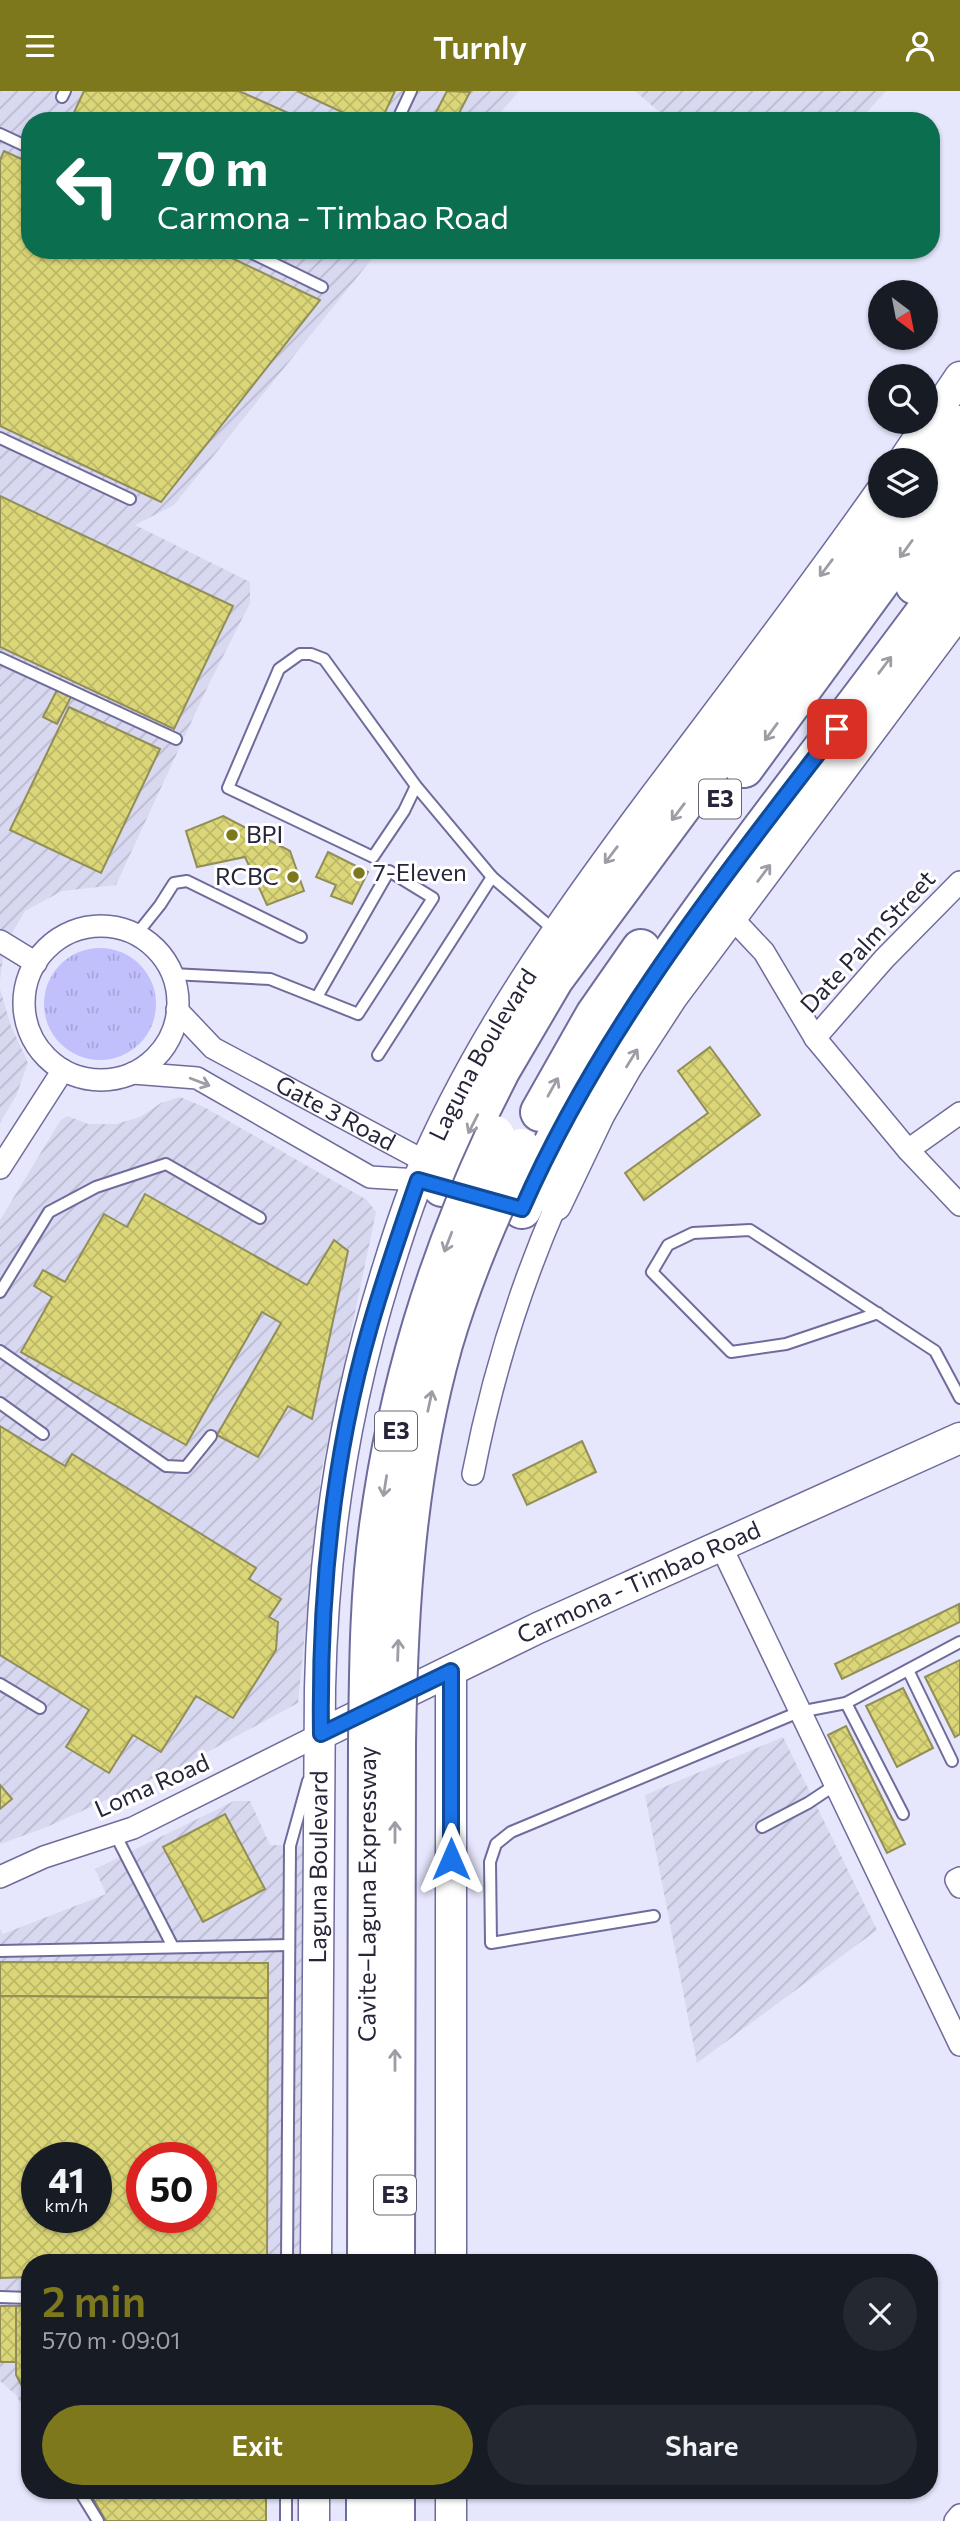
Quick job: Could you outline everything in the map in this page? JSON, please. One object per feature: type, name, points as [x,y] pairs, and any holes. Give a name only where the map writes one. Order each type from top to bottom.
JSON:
[{"type":"highway","points":[[938,457],[960,425]]},
{"type":"highway","name":"Cavite–Laguna Expressway","points":[[367,2254],[382,1743],[397,1650],[405,1545],[415,1475],[444,1342],[461,1287],[479,1242],[508,1141],[542,1048],[614,937],[762,744],[960,473]]},
{"type":"highway","points":[[434,1174],[574,950],[895,518]]},
{"type":"highway","name":"Cavite–Laguna Expressway","points":[[508,1141],[567,1061],[595,1015],[654,931],[960,521]]},
{"type":"highway","points":[[536,1201],[558,1131],[657,972],[960,565]]},
{"type":"highway","name":"Cavite–Laguna Expressway","points":[[382,1743],[395,2254]]},
{"type":"highway","points":[[366,2499],[366,2521]]},
{"type":"highway","points":[[395,2499],[395,2521]]},
{"type":"main road","points":[[912,448],[960,377]]},
{"type":"main road","name":"Laguna Boulevard","points":[[316,2254],[323,1605],[342,1455],[369,1329],[483,1052],[557,932],[868,509]]},
{"type":"main road","points":[[536,1201],[574,1164],[627,1066],[672,997],[960,611]]},
{"type":"main road","name":"Gate 3 Road","points":[[434,1174],[536,1201]]},
{"type":"main road","name":"Carmona - Timbao Road","points":[[321,1734],[538,1628],[960,1438]]},
{"type":"main road","points":[[451,1671],[451,2254]]},
{"type":"main road","points":[[314,2499],[314,2521]]},
{"type":"main road","points":[[452,2499],[452,2521]]},
{"type":"street","name":"Date Palm Street","points":[[815,1038],[884,959],[960,882]]},
{"type":"street","points":[[731,917],[764,952],[815,1038],[908,1150],[960,1205]]},
{"type":"street","points":[[97,926],[117,928],[136,935],[158,951],[172,974],[178,998],[172,1032],[160,1052],[133,1073],[98,1080],[63,1070],[52,1063],[35,1044],[26,1020],[24,995],[36,963],[58,939],[76,930],[97,926]]},
{"type":"street","points":[[0,941],[36,963]]},
{"type":"street","name":"Gate 3 Road","points":[[177,1010],[213,1048],[434,1174]]},
{"type":"street","points":[[0,1168],[63,1070]]},
{"type":"street","name":"Gate 3 Road","points":[[133,1073],[197,1078],[370,1177],[434,1174]]},
{"type":"street","points":[[908,1150],[960,1113]]},
{"type":"street","points":[[472,1474],[486,1409],[534,1255],[536,1201]]},
{"type":"street","points":[[720,1544],[960,2045]]},
{"type":"street","name":"Loma Road","points":[[0,1877],[44,1857],[133,1828],[321,1734]]},
{"type":"street","points":[[960,1878],[956,1880],[960,1887]]},
{"type":"street","points":[[955,2521],[960,2515]]},
{"type":"lane","points":[[401,112],[411,91]]},
{"type":"lane","points":[[2,139],[21,145]]},
{"type":"lane","points":[[265,259],[322,286]]},
{"type":"lane","points":[[0,438],[130,499]]},
{"type":"lane","points":[[416,786],[392,830],[373,857],[228,788],[279,669],[300,654],[311,654],[324,659],[416,786],[492,877],[557,932]]},
{"type":"lane","points":[[0,659],[176,739]]},
{"type":"lane","points":[[172,974],[270,979],[358,1014],[433,898],[389,871],[317,996]]},
{"type":"lane","points":[[378,1055],[492,877]]},
{"type":"lane","points":[[136,935],[174,883],[187,881],[301,937]]},
{"type":"lane","points":[[0,1292],[49,1213],[96,1187],[166,1164],[260,1218]]},
{"type":"lane","points":[[878,1313],[786,1345],[731,1352],[652,1272],[668,1245],[694,1233],[750,1230],[878,1313],[935,1351],[960,1398]]},
{"type":"lane","points":[[0,1351],[166,1466],[186,1467],[211,1436]]},
{"type":"lane","points":[[0,1403],[43,1434]]},
{"type":"lane","points":[[653,1916],[491,1943],[489,1862],[496,1845],[511,1832],[799,1712],[846,1703],[960,1642]]},
{"type":"lane","points":[[908,1670],[952,1761]]},
{"type":"lane","points":[[0,1684],[40,1708]]},
{"type":"lane","points":[[846,1703],[903,1814]]},
{"type":"lane","points":[[287,2254],[290,1846],[321,1734]]},
{"type":"lane","points":[[762,1826],[808,1803],[835,1785]]},
{"type":"lane","points":[[115,1834],[173,1947]]},
{"type":"lane","points":[[0,1951],[289,1945]]},
{"type":"lane","points":[[0,2297],[21,2298]]},
{"type":"lane","points":[[85,2499],[98,2521]]},
{"type":"lane","points":[[286,2499],[286,2521]]},
{"type":"shaded area","points":[[0,91],[519,91],[501,112],[21,112],[21,259],[372,259],[174,505],[135,525],[250,582],[250,603],[208,686],[116,885],[62,891],[25,911],[4,947],[0,981]]},
{"type":"shaded area","points":[[635,91],[886,91],[867,112],[660,112]]},
{"type":"shaded area","points":[[0,989],[11,1026],[28,1063],[16,1096],[0,1123]]},
{"type":"shaded area","points":[[180,1097],[204,1107],[367,1200],[376,1212],[321,1474],[298,1703],[185,1764],[47,1827],[0,1844],[0,1220],[60,1121],[67,1116],[88,1124],[116,1124],[140,1117],[161,1103]]},
{"type":"shaded area","points":[[783,1737],[877,1930],[697,2063],[645,1795]]},
{"type":"shaded area","points":[[234,1801],[250,1801],[270,1845],[307,1846],[303,2254],[21,2254],[21,2404],[16,2395],[0,2381],[0,1929],[3,1934],[106,1894],[95,1869]]},
{"type":"green space","points":[[100,948],[121,952],[140,964],[152,983],[156,1004],[152,1025],[140,1044],[121,1056],[100,1060],[79,1056],[60,1044],[48,1025],[44,1004],[48,983],[60,964],[79,952]]},
{"type":"building","points":[[84,91],[239,91],[286,112],[74,112]]},
{"type":"building","points":[[297,91],[395,91],[385,112],[342,112]]},
{"type":"building","points":[[447,91],[470,92],[460,112],[436,112]]},
{"type":"building","points":[[4,151],[21,159],[21,259],[234,259],[320,300],[161,502],[0,426],[0,160]]},
{"type":"building","points":[[0,496],[233,606],[174,729],[0,647]]},
{"type":"building","points":[[57,690],[71,697],[57,724],[43,717]]},
{"type":"building","points":[[69,707],[160,749],[101,873],[10,830]]},
{"type":"building","points":[[223,816],[290,851],[304,891],[267,905],[245,857],[197,867],[186,831]]},
{"type":"building","points":[[328,852],[368,872],[352,904],[331,896],[336,885],[316,877]]},
{"type":"building","points":[[710,1047],[760,1115],[644,1200],[625,1173],[708,1113],[678,1071]]},
{"type":"building","points":[[145,1194],[307,1285],[334,1240],[348,1251],[312,1419],[288,1406],[258,1457],[217,1435],[281,1323],[262,1312],[186,1445],[21,1352],[52,1297],[34,1286],[43,1270],[65,1282],[104,1214],[127,1227]]},
{"type":"building","points":[[0,1426],[65,1466],[72,1454],[256,1568],[249,1579],[281,1599],[269,1617],[278,1622],[276,1650],[233,1718],[196,1696],[161,1752],[133,1735],[109,1773],[66,1747],[89,1710],[0,1655]]},
{"type":"building","points":[[582,1441],[596,1472],[527,1505],[513,1475]]},
{"type":"building","points":[[959,1604],[960,1622],[842,1679],[835,1664]]},
{"type":"building","points":[[960,1660],[960,1734],[955,1737],[925,1677]]},
{"type":"building","points":[[903,1688],[933,1748],[897,1767],[866,1706]]},
{"type":"building","points":[[846,1726],[905,1844],[887,1853],[828,1735]]},
{"type":"building","points":[[0,1785],[12,1799],[0,1809]]},
{"type":"building","points":[[225,1814],[265,1889],[203,1922],[163,1847]]},
{"type":"building","points":[[0,1962],[268,1963],[268,1998],[0,1996]]},
{"type":"building","points":[[0,1996],[268,1998],[267,2254],[21,2254],[21,2277],[0,2278]]},
{"type":"building","points":[[0,2306],[16,2306],[16,2362],[0,2362]]},
{"type":"building","points":[[16,2306],[21,2306],[21,2384],[16,2375]]},
{"type":"building","points":[[93,2499],[266,2499],[266,2521],[106,2521]]},
{"type":"place","name":"BPI","points":[[232,835]]},
{"type":"place","name":"7-Eleven","points":[[359,873]]},
{"type":"place","name":"RCBC","points":[[293,877]]},
{"type":"route","points":[[451,1859],[451,1671],[321,1734],[323,1605],[337,1482],[369,1329],[396,1242],[418,1180],[522,1209],[558,1131],[630,1013],[690,926],[837,729]]}]
